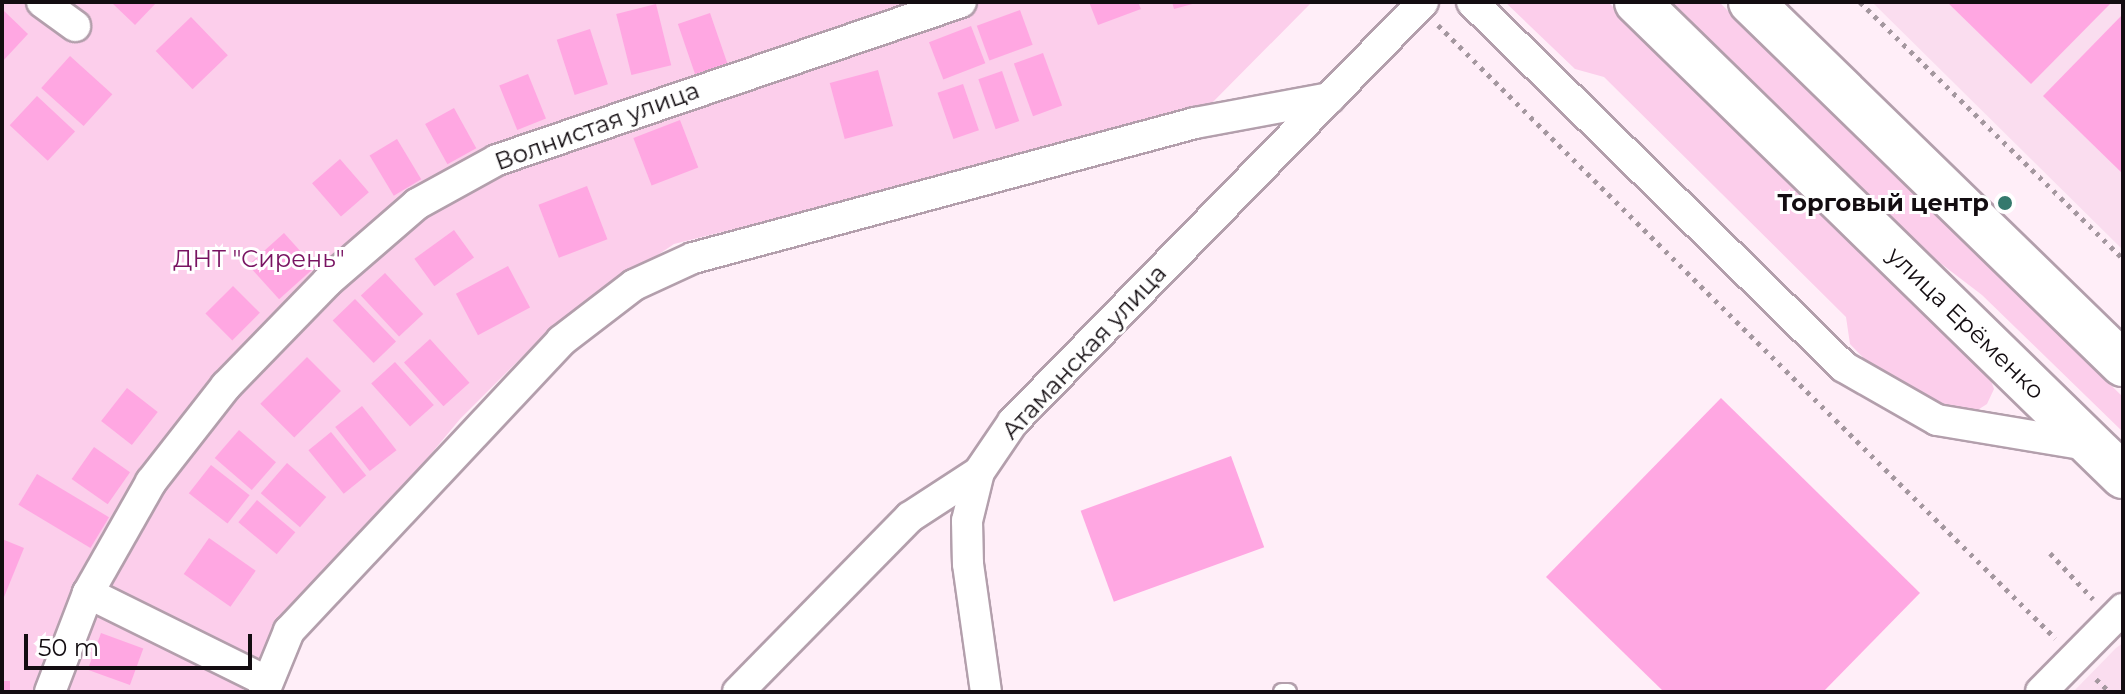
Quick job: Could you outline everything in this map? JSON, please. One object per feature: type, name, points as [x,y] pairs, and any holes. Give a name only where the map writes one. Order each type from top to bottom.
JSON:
[{"type":"street","points":[[42,2],[75,26]]},
{"type":"street","name":"Волнистая улица","points":[[50,692],[88,593],[151,482],[226,386],[327,282],[417,204],[497,160],[961,2]]},
{"type":"street","points":[[1472,2],[1844,367],[1937,420],[2108,461]]},
{"type":"street","name":"улица Ерёменко","points":[[1637,2],[2108,461]]},
{"type":"street","points":[[1751,2],[2123,364]]},
{"type":"street","name":"Атаманская улица","points":[[738,692],[910,517],[979,472],[1013,422],[1421,4]]},
{"type":"street","points":[[88,593],[264,686],[289,631],[311,607],[561,341],[634,285],[693,258],[1195,123],[1330,98]]},
{"type":"street","points":[[979,472],[967,521],[968,564],[986,692]]},
{"type":"street","points":[[2047,690],[2118,614]]},
{"type":"lane","points":[[1282,692],[1288,692]]},
{"type":"path","points":[[1860,2],[2123,259]]},
{"type":"path","points":[[1421,4],[2110,692]]},
{"type":"path","points":[[2050,553],[2118,614]]},
{"type":"shaded area","points":[[1872,2],[2123,2],[2123,250]]},
{"type":"shaded area","points":[[2123,643],[2123,692],[2073,692],[2116,648]]},
{"type":"green space","name":"ДНТ \"Сирень\"","points":[[2,2],[1312,2],[1204,111],[674,244],[554,325],[460,419],[243,680],[243,692],[2,692]]},
{"type":"green space","points":[[1505,2],[1608,2],[1989,375],[1994,389],[1987,404],[1976,411],[1946,405],[1877,372],[1850,344],[1846,317],[1604,77],[1575,69]]},
{"type":"green space","points":[[1663,2],[1719,2],[2123,397],[2123,432],[1982,295],[1893,227]]},
{"type":"building","points":[[111,2],[157,2],[135,25]]},
{"type":"building","points":[[1089,2],[1138,2],[1141,9],[1098,25]]},
{"type":"building","points":[[1172,2],[1196,2],[1196,3],[1174,9]]},
{"type":"building","points":[[1947,2],[2112,2],[2031,84]]},
{"type":"building","points":[[656,4],[671,65],[631,75],[616,14]]},
{"type":"building","points":[[2,9],[28,34],[2,62]]},
{"type":"building","points":[[1020,10],[1033,45],[989,61],[977,26]]},
{"type":"building","points":[[710,13],[727,63],[695,74],[678,24]]},
{"type":"building","points":[[2123,14],[2123,174],[2043,96]]},
{"type":"building","points":[[191,17],[228,55],[193,89],[156,51]]},
{"type":"building","points":[[971,26],[985,63],[943,79],[929,42]]},
{"type":"building","points":[[590,29],[608,84],[575,95],[557,40]]},
{"type":"building","points":[[1043,53],[1062,106],[1033,116],[1014,64]]},
{"type":"building","points":[[70,56],[112,94],[84,126],[41,88]]},
{"type":"building","points":[[878,70],[893,126],[845,139],[830,83]]},
{"type":"building","points":[[1002,71],[1019,121],[996,129],[978,79]]},
{"type":"building","points":[[528,74],[546,119],[517,130],[499,86]]},
{"type":"building","points":[[963,84],[979,130],[953,139],[937,93]]},
{"type":"building","points":[[37,96],[75,131],[48,161],[10,125]]},
{"type":"building","points":[[454,108],[476,148],[447,164],[425,124]]},
{"type":"building","points":[[680,120],[698,168],[652,186],[633,138]]},
{"type":"building","points":[[397,139],[421,179],[394,196],[370,155]]},
{"type":"building","points":[[340,159],[369,192],[341,216],[312,183]]},
{"type":"building","points":[[587,186],[607,239],[559,258],[538,205]]},
{"type":"building","points":[[454,230],[474,258],[434,286],[414,259]]},
{"type":"building","points":[[284,233],[315,267],[279,299],[248,265]]},
{"type":"building","points":[[508,266],[530,307],[478,335],[456,294]]},
{"type":"building","points":[[385,273],[423,314],[399,336],[361,296]]},
{"type":"building","points":[[233,286],[260,313],[232,340],[205,314]]},
{"type":"building","points":[[355,299],[396,341],[374,363],[333,321]]},
{"type":"building","points":[[430,339],[469,383],[443,406],[404,362]]},
{"type":"building","points":[[307,357],[341,391],[294,438],[260,404]]},
{"type":"building","points":[[395,362],[434,405],[410,427],[371,383]]},
{"type":"building","points":[[127,388],[158,412],[132,445],[101,421]]},
{"type":"building","points":[[1721,398],[1920,593],[1823,692],[1664,692],[1546,577]]},
{"type":"building","points":[[362,406],[396,450],[370,471],[335,427]]},
{"type":"building","points":[[239,430],[276,462],[252,490],[215,458]]},
{"type":"building","points":[[331,432],[366,476],[344,494],[308,450]]},
{"type":"building","points":[[94,447],[130,472],[108,504],[72,479]]},
{"type":"building","points":[[1231,456],[1264,547],[1114,602],[1081,511]]},
{"type":"building","points":[[287,463],[326,497],[300,527],[261,493]]},
{"type":"building","points":[[211,465],[250,495],[227,524],[189,493]]},
{"type":"building","points":[[37,474],[109,517],[90,548],[18,505]]},
{"type":"building","points":[[257,500],[295,532],[277,554],[238,522]]},
{"type":"building","points":[[209,538],[256,571],[230,607],[184,574]]},
{"type":"building","points":[[2,539],[24,548],[2,602]]},
{"type":"building","points":[[101,633],[143,648],[130,685],[88,670]]},
{"type":"building","points":[[2,681],[10,681],[10,692],[2,692]]},
{"type":"place","name":"Торговый центр","points":[[2005,203]]}]
